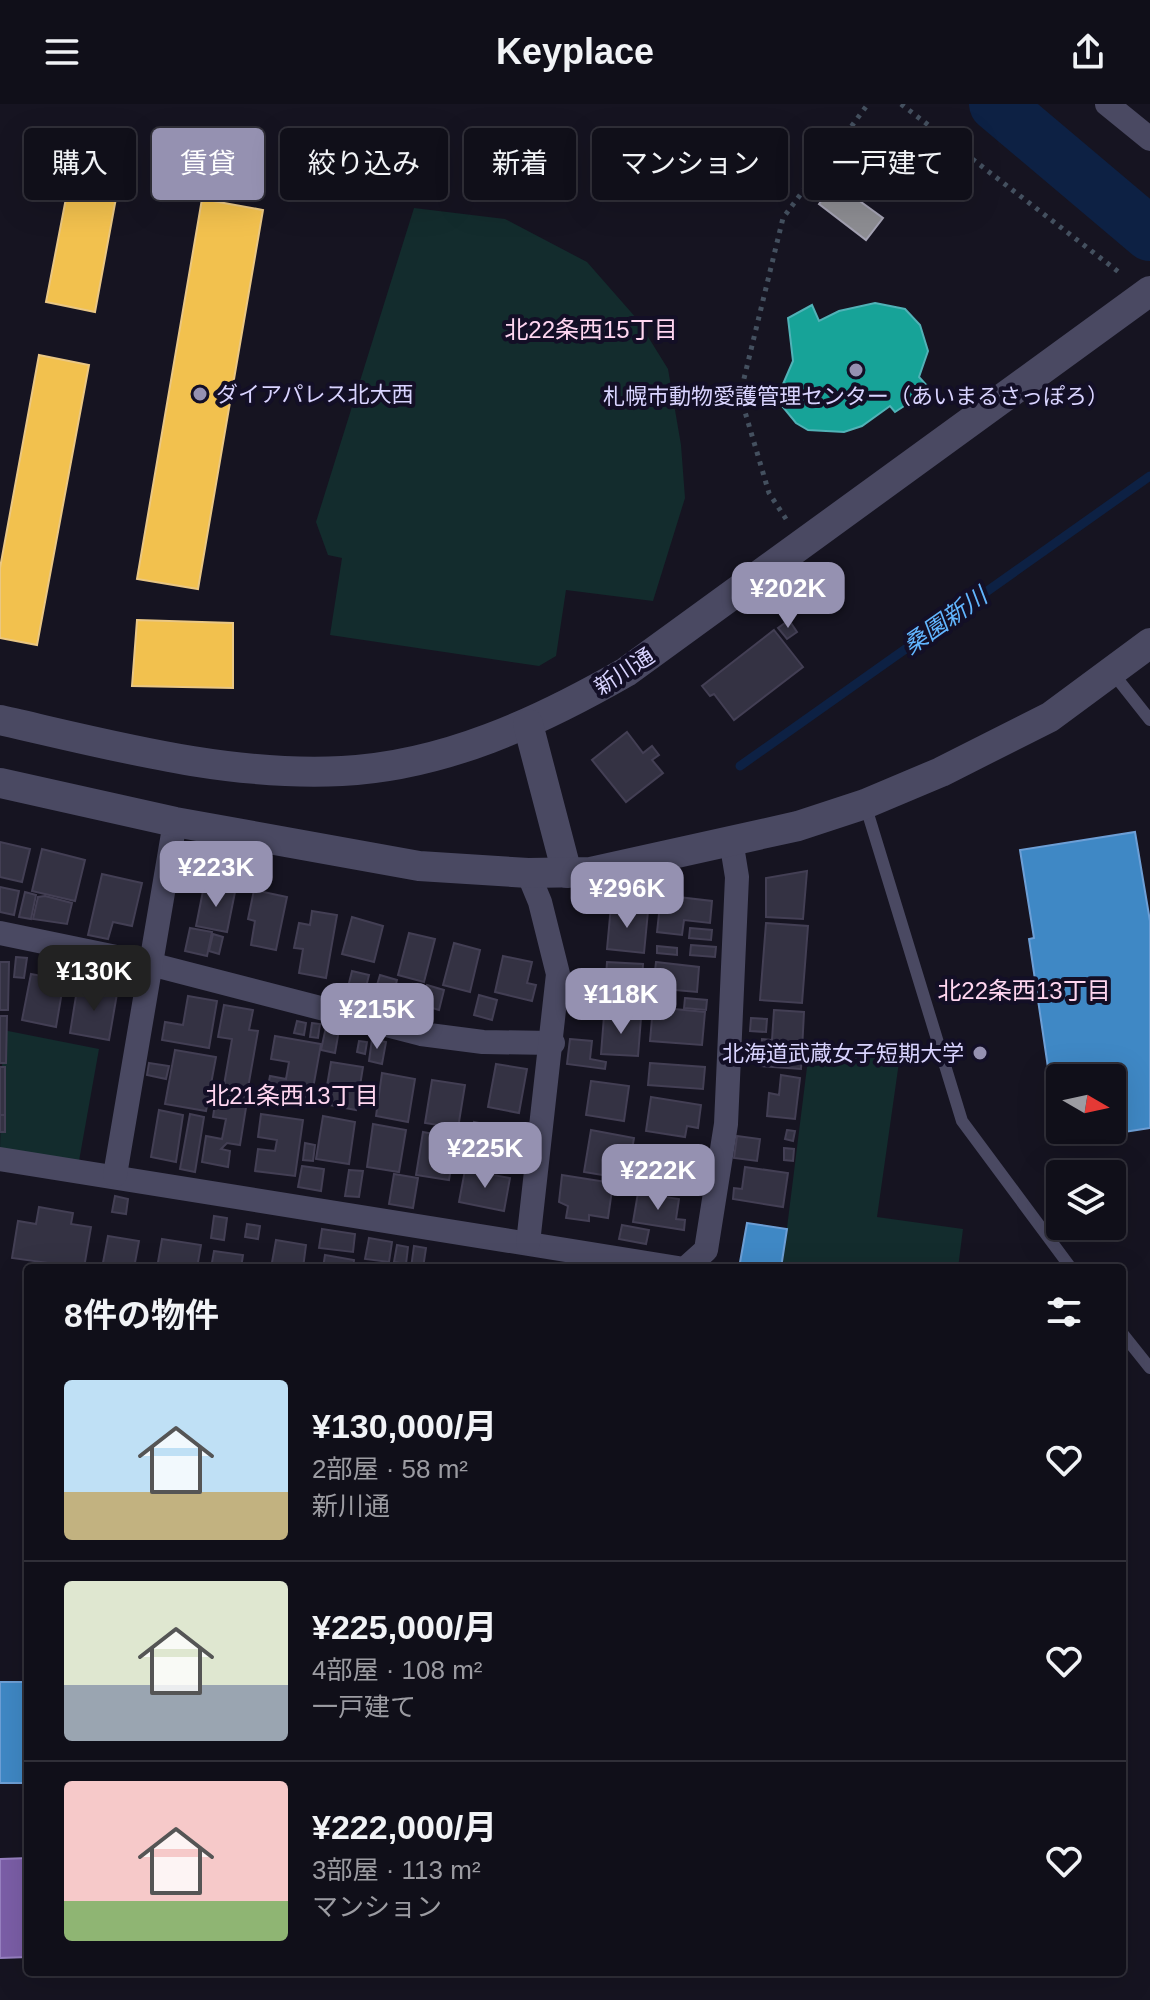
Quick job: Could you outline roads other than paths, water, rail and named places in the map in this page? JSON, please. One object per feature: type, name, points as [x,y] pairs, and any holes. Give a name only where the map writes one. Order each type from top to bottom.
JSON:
[{"type":"street","points":[[1107,104],[1150,139]]},
{"type":"street","name":"新川通","points":[[0,720],[170,756],[262,769],[343,771],[416,761],[528,724],[557,712],[626,672],[1150,291]]},
{"type":"street","points":[[0,783],[175,822],[419,866],[528,873],[591,872],[798,826],[865,804],[941,772],[1050,717],[1150,643]]},
{"type":"street","points":[[528,724],[567,873]]},
{"type":"street","points":[[115,1175],[150,964],[169,873],[175,822]]},
{"type":"street","points":[[690,1264],[706,1250],[726,1124],[737,877],[731,840]]},
{"type":"street","points":[[528,873],[540,902],[558,974],[553,1043],[528,1243]]},
{"type":"street","points":[[0,933],[150,964],[421,1034],[483,1042],[553,1043]]},
{"type":"street","points":[[0,1159],[115,1175],[654,1264]]},
{"type":"lane","points":[[1112,672],[1150,720]]},
{"type":"lane","points":[[865,804],[962,1121],[1068,1264]]},
{"type":"lane","points":[[1126,1338],[1150,1368]]},
{"type":"waterway","points":[[996,104],[1150,234]]},
{"type":"waterway","name":"桑園新川","points":[[740,766],[1150,476]]},
{"type":"place","name":"札幌市動物愛護管理センター（あいまるさっぽろ）","points":[[856,370]]},
{"type":"place","name":"ダイアパレス北大西","points":[[200,394]]},
{"type":"place","name":"北海道武蔵女子短期大学","points":[[980,1053]]},
{"type":"district","name":"北22条西15丁目","points":[[591,330]]},
{"type":"district","name":"北22条西13丁目","points":[[1024,991]]},
{"type":"district","name":"北21条西13丁目","points":[[292,1096]]}]
